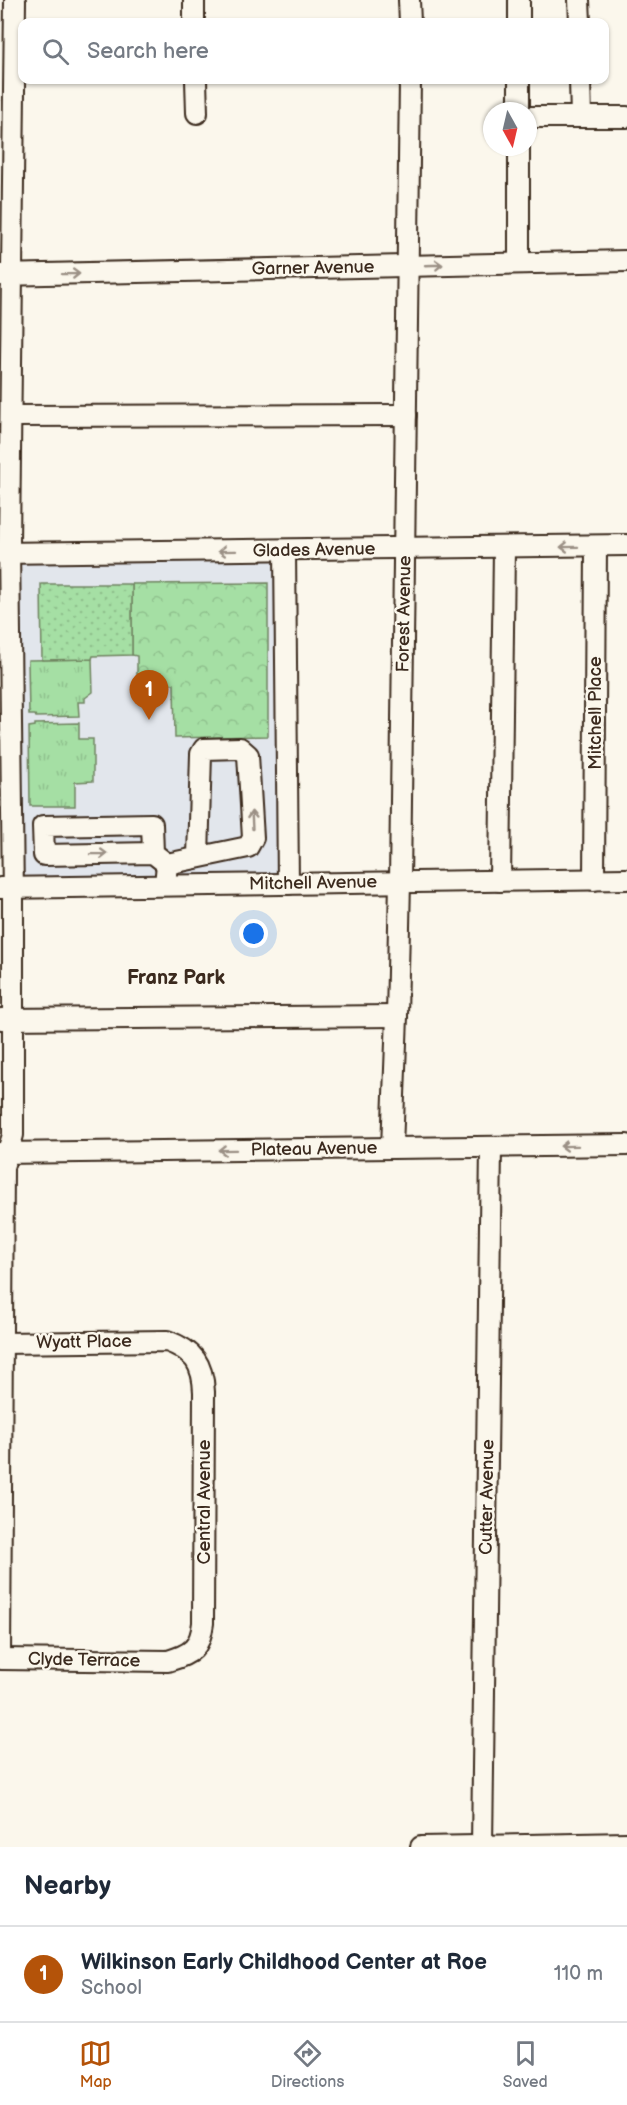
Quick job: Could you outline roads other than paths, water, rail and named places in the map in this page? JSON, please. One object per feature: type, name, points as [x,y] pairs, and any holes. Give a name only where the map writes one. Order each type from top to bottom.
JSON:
[{"type":"street","points":[[0,1659],[0,1304],[3,1167],[4,1153],[13,1135],[7,1019],[4,553],[11,417],[6,275],[15,0]]},
{"type":"street","points":[[194,0],[194,18]]},
{"type":"street","points":[[409,0],[410,18]]},
{"type":"street","points":[[519,0],[519,18]]},
{"type":"street","points":[[579,0],[580,18]]},
{"type":"street","points":[[196,84],[197,113]]},
{"type":"street","name":"Forest Avenue","points":[[392,1148],[400,881],[410,84]]},
{"type":"street","points":[[519,84],[519,102]]},
{"type":"street","points":[[580,84],[580,117]]},
{"type":"street","points":[[537,117],[627,117]]},
{"type":"street","points":[[519,156],[519,262]]},
{"type":"street","name":"Garner Avenue","points":[[6,275],[627,261]]},
{"type":"street","points":[[11,417],[406,416]]},
{"type":"street","name":"Glades Avenue","points":[[4,553],[627,545]]},
{"type":"street","name":"Mitchell Place","points":[[594,880],[596,546]]},
{"type":"street","points":[[500,881],[504,548]]},
{"type":"street","points":[[285,550],[288,884]]},
{"type":"street","points":[[165,885],[160,858],[152,824],[43,826],[44,855],[160,858],[198,857],[248,847],[253,838],[248,755],[240,748],[204,749],[201,754],[198,857]]},
{"type":"street","name":"Mitchell Avenue","points":[[6,887],[627,879]]},
{"type":"street","points":[[7,1019],[397,1016]]},
{"type":"street","name":"Plateau Avenue","points":[[4,1153],[627,1145]]},
{"type":"street","name":"Cutter Avenue","points":[[482,1846],[491,1147]]},
{"type":"street","name":"Wyatt Place","points":[[1,1343],[167,1341]]},
{"type":"street","name":"Central Avenue","points":[[167,1341],[180,1346],[192,1355],[200,1366],[204,1392],[201,1636],[196,1648],[183,1657],[168,1661]]},
{"type":"street","name":"Clyde Terrace","points":[[0,1659],[168,1661]]},
{"type":"street","points":[[421,1847],[627,1844]]},
{"type":"place","name":"Wilkinson Early Childhood Center at Roe","points":[[149,720]]},
{"type":"district","name":"Franz Park","points":[[176,978]]}]
